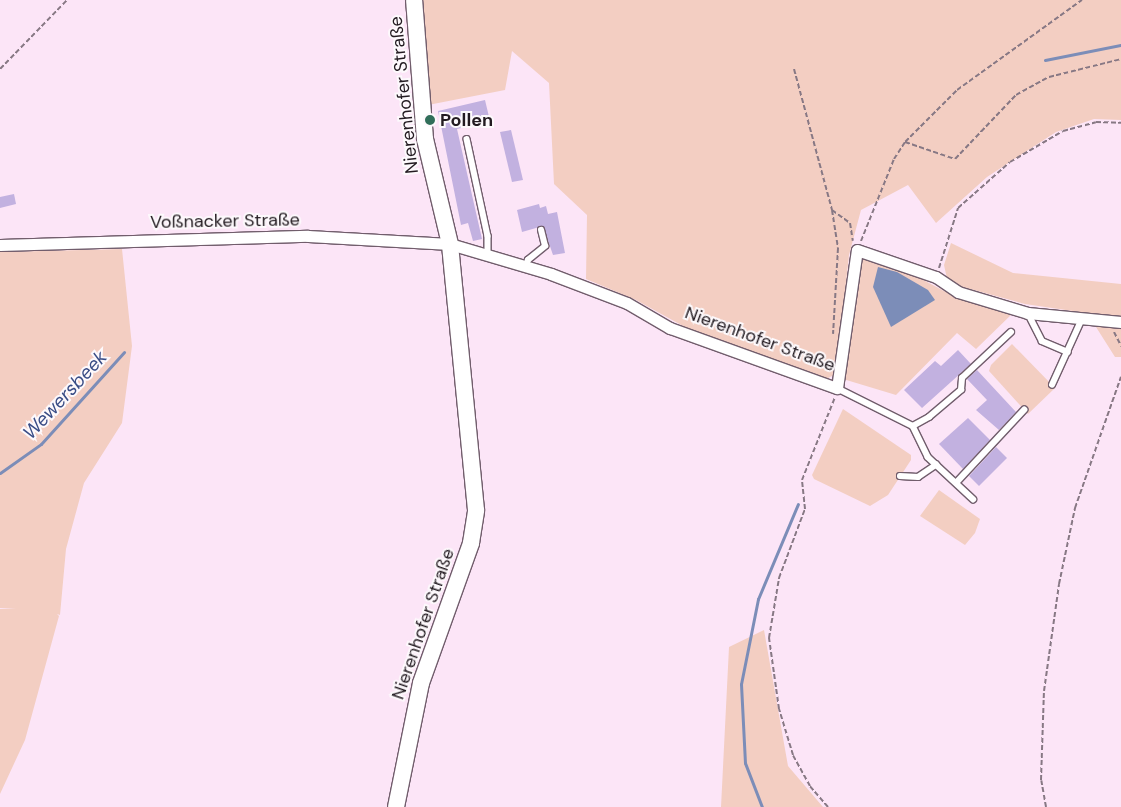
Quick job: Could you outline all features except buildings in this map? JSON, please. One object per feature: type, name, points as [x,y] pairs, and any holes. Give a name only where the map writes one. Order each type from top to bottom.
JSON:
[{"type":"street","name":"Nierenhofer Straße","points":[[396,807],[421,684],[475,526],[470,436],[450,244],[425,139],[414,0]]},
{"type":"street","name":"Voßnacker Straße","points":[[0,245],[308,236],[450,244]]},
{"type":"street","name":"Nierenhofer Straße","points":[[450,244],[526,266],[628,303],[670,328],[835,388],[857,250]]},
{"type":"street","points":[[857,250],[936,277],[958,292],[1028,313],[1121,322]]},
{"type":"lane","points":[[467,139],[488,236],[488,255]]},
{"type":"lane","points":[[526,266],[528,260],[545,246],[542,230]]},
{"type":"lane","points":[[1028,313],[1042,341],[1068,352]]},
{"type":"lane","points":[[1052,385],[1082,319]]},
{"type":"lane","points":[[913,426],[929,417],[961,390],[962,378],[1011,332]]},
{"type":"lane","points":[[835,388],[913,426],[928,457],[973,499]]},
{"type":"lane","points":[[956,483],[1024,410]]},
{"type":"lane","points":[[900,476],[918,477],[936,465]]},
{"type":"path","points":[[0,69],[67,0]]},
{"type":"path","points":[[857,250],[894,159],[905,142],[957,90],[1082,0]]},
{"type":"path","points":[[905,142],[955,159],[1016,95],[1049,77],[1121,59]]},
{"type":"path","points":[[794,69],[832,210],[838,258],[832,343]]},
{"type":"path","points":[[936,277],[954,214],[963,201],[984,183],[1010,162],[1063,131],[1096,122],[1121,124]]},
{"type":"path","points":[[832,210],[850,223],[852,239],[857,250]]},
{"type":"path","points":[[828,807],[810,786],[793,755],[779,709],[769,638],[779,578],[805,509],[802,480],[835,398],[835,388],[826,367],[830,362]]},
{"type":"path","points":[[1046,807],[1041,780],[1044,690],[1059,584],[1080,492],[1121,377]]},
{"type":"shaded area","points":[[419,0],[1121,0],[1121,120],[1094,119],[1056,132],[987,177],[936,223],[908,185],[861,210],[849,255],[836,374],[824,380],[712,342],[636,300],[586,279],[587,215],[554,184],[549,83],[512,51],[505,90],[428,105]]},
{"type":"shaded area","points":[[951,243],[1013,273],[1121,284],[1121,357],[1115,357],[1096,327],[1093,314],[1025,304],[948,283],[944,265]]},
{"type":"shaded area","points":[[122,249],[132,346],[122,423],[84,483],[66,549],[60,615],[57,614],[59,616],[25,740],[0,794],[0,609],[16,609],[0,608],[0,252]]},
{"type":"shaded area","points":[[860,254],[897,266],[944,291],[1013,313],[976,349],[957,333],[896,395],[843,379]]},
{"type":"shaded area","points":[[1012,344],[1055,388],[1028,414],[989,371],[991,365]]},
{"type":"shaded area","points":[[843,409],[911,455],[911,460],[888,495],[870,506],[814,479],[812,475]]},
{"type":"shaded area","points":[[939,490],[980,519],[975,533],[965,545],[920,516]]},
{"type":"shaded area","points":[[764,630],[788,766],[823,807],[721,807],[729,647]]},
{"type":"water","points":[[878,267],[897,272],[928,290],[935,300],[891,327],[873,287]]},
{"type":"waterway","points":[[1045,60],[1121,45]]},
{"type":"waterway","name":"Wewersbeek","points":[[0,473],[41,444],[124,352]]},
{"type":"waterway","points":[[762,807],[745,763],[741,684],[758,599],[798,504]]},
{"type":"place","name":"Pollen","points":[[430,120]]}]
